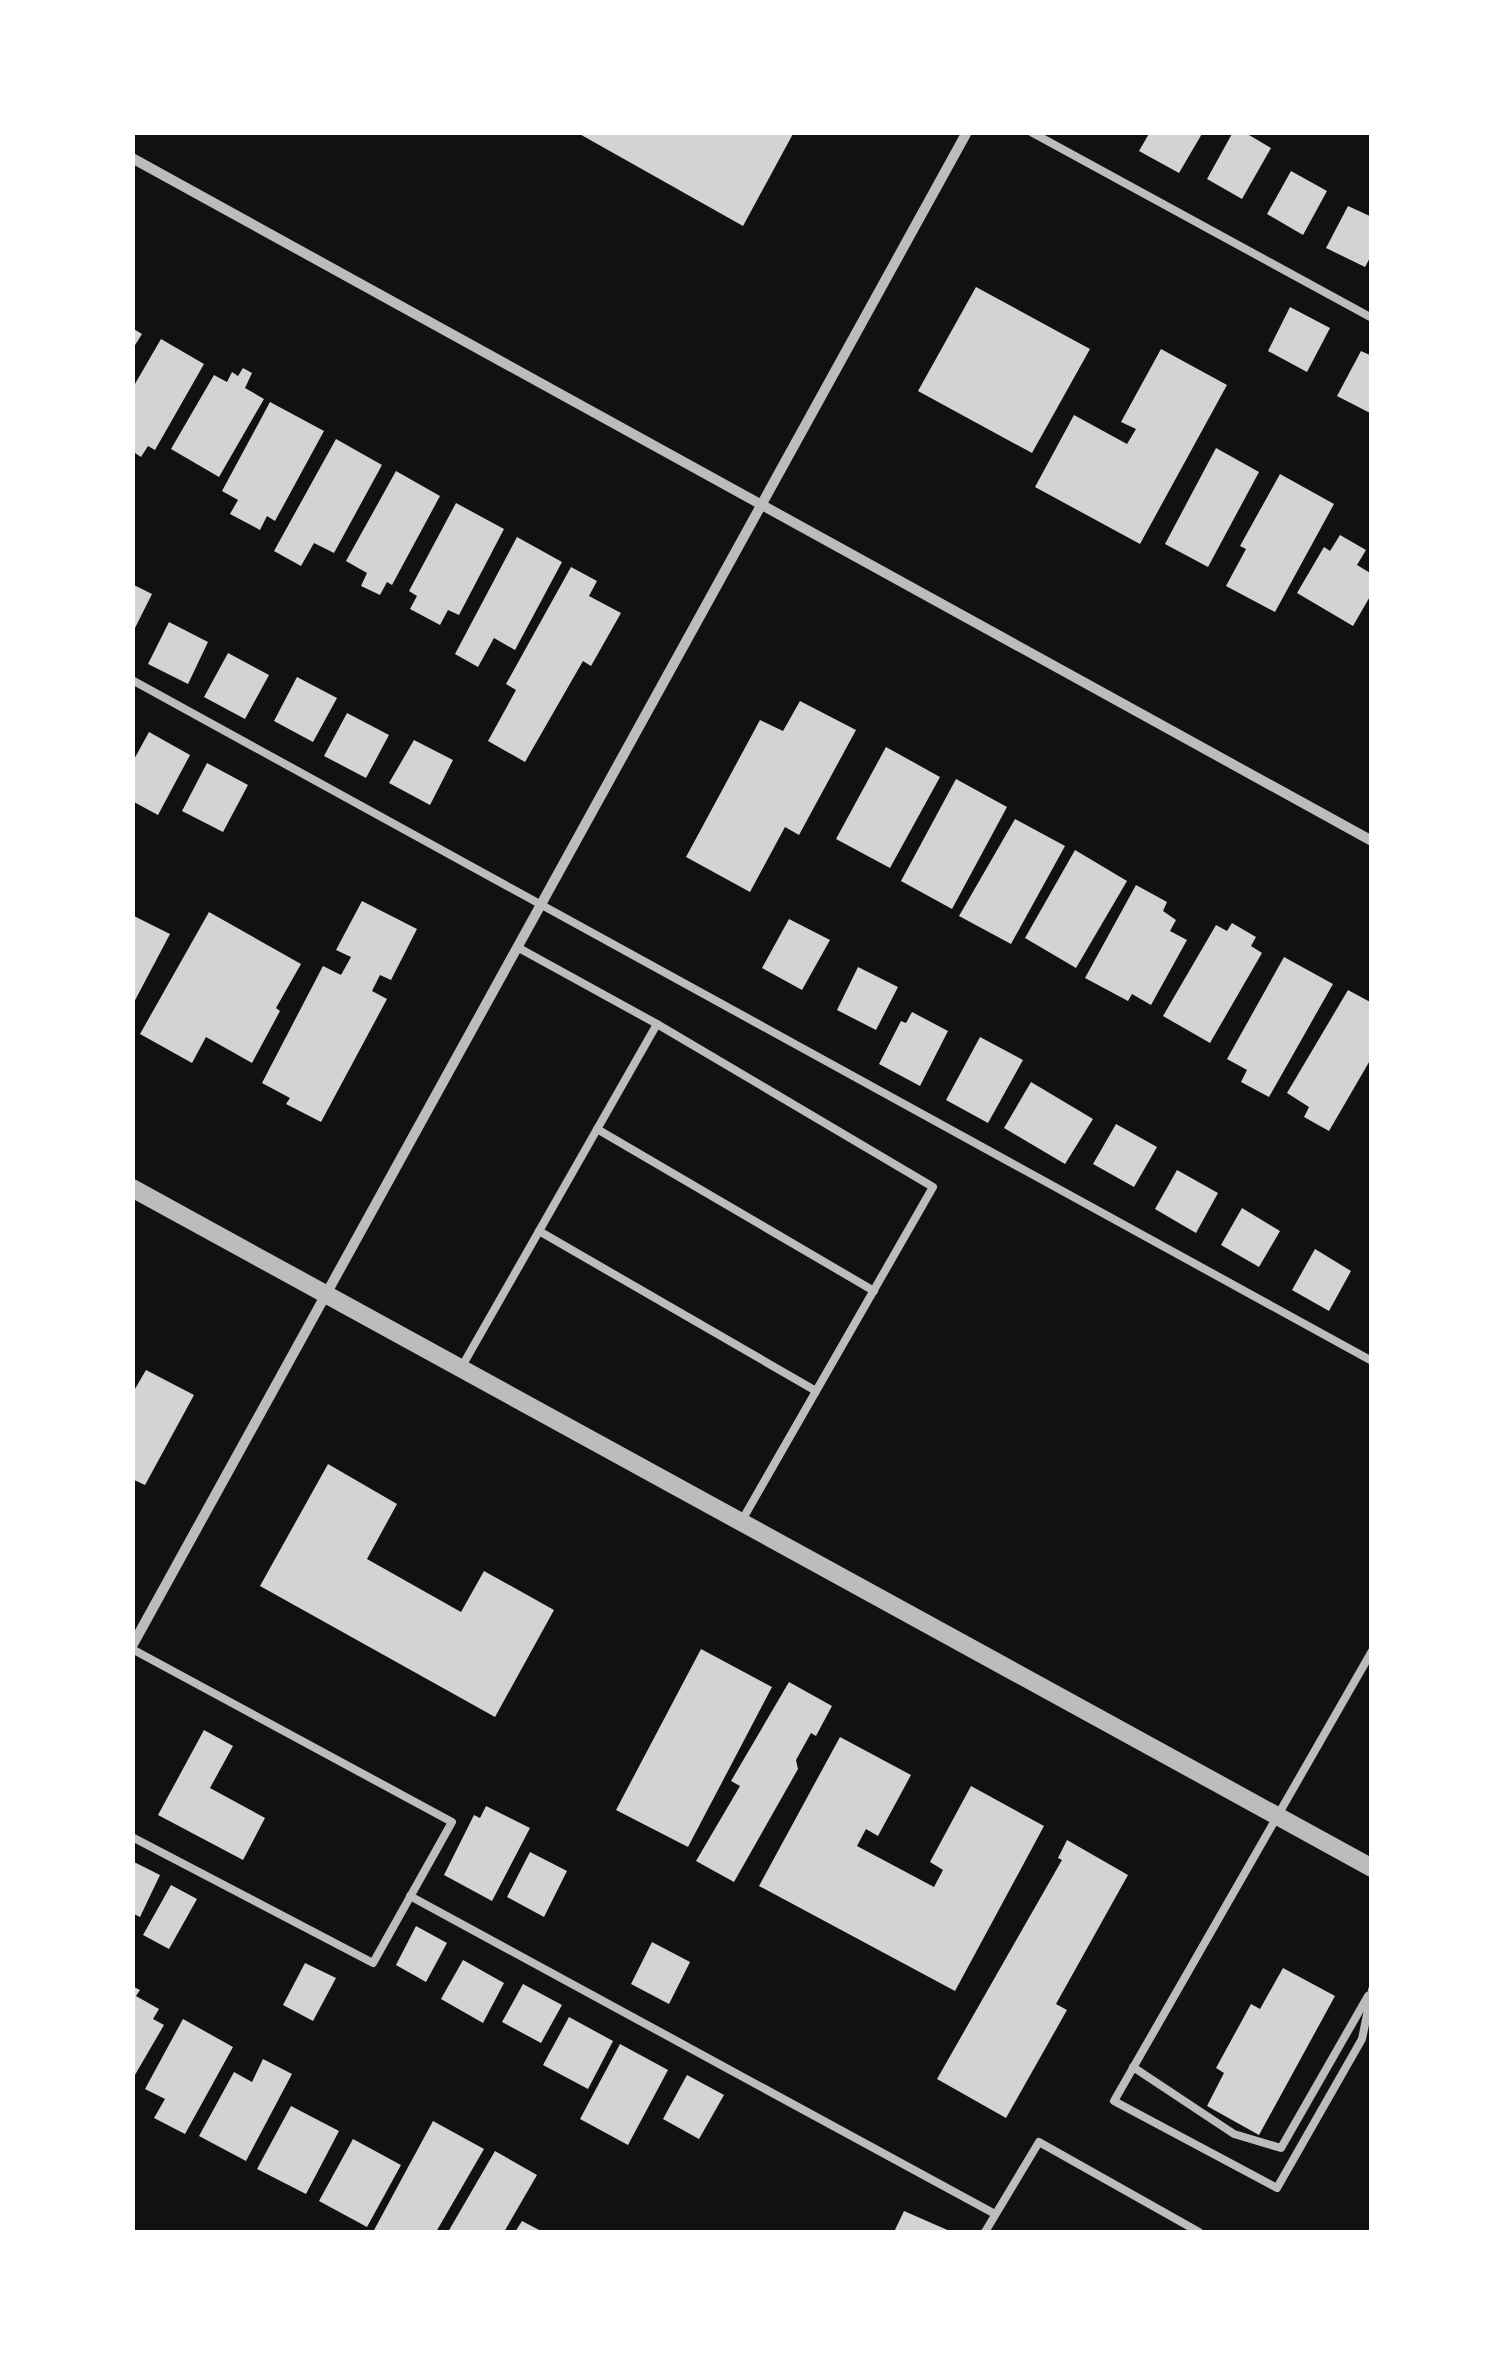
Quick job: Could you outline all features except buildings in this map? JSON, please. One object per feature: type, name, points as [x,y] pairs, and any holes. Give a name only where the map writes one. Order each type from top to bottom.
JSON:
[{"type":"street","points":[[132,1647],[967,132]]},
{"type":"street","points":[[132,158],[1372,840]]},
{"type":"street","points":[[132,1188],[1372,1868]]},
{"type":"lane","points":[[1031,132],[1372,318]]},
{"type":"lane","points":[[132,680],[1372,1361]]},
{"type":"lane","points":[[517,948],[657,1024],[933,1187],[741,1522]]},
{"type":"lane","points":[[461,1368],[657,1024]]},
{"type":"lane","points":[[597,1129],[874,1291]]},
{"type":"lane","points":[[539,1231],[816,1391]]},
{"type":"lane","points":[[132,1647],[452,1822],[373,1963],[132,1837]]},
{"type":"lane","points":[[1371,1990],[1362,2038],[1277,2188],[1114,2101],[1372,1652]]},
{"type":"lane","points":[[410,1896],[995,2214]]},
{"type":"lane","points":[[1133,2067],[1234,2134],[1281,2148],[1371,1990]]},
{"type":"lane","points":[[985,2232],[1039,2142],[1199,2232]]}]
